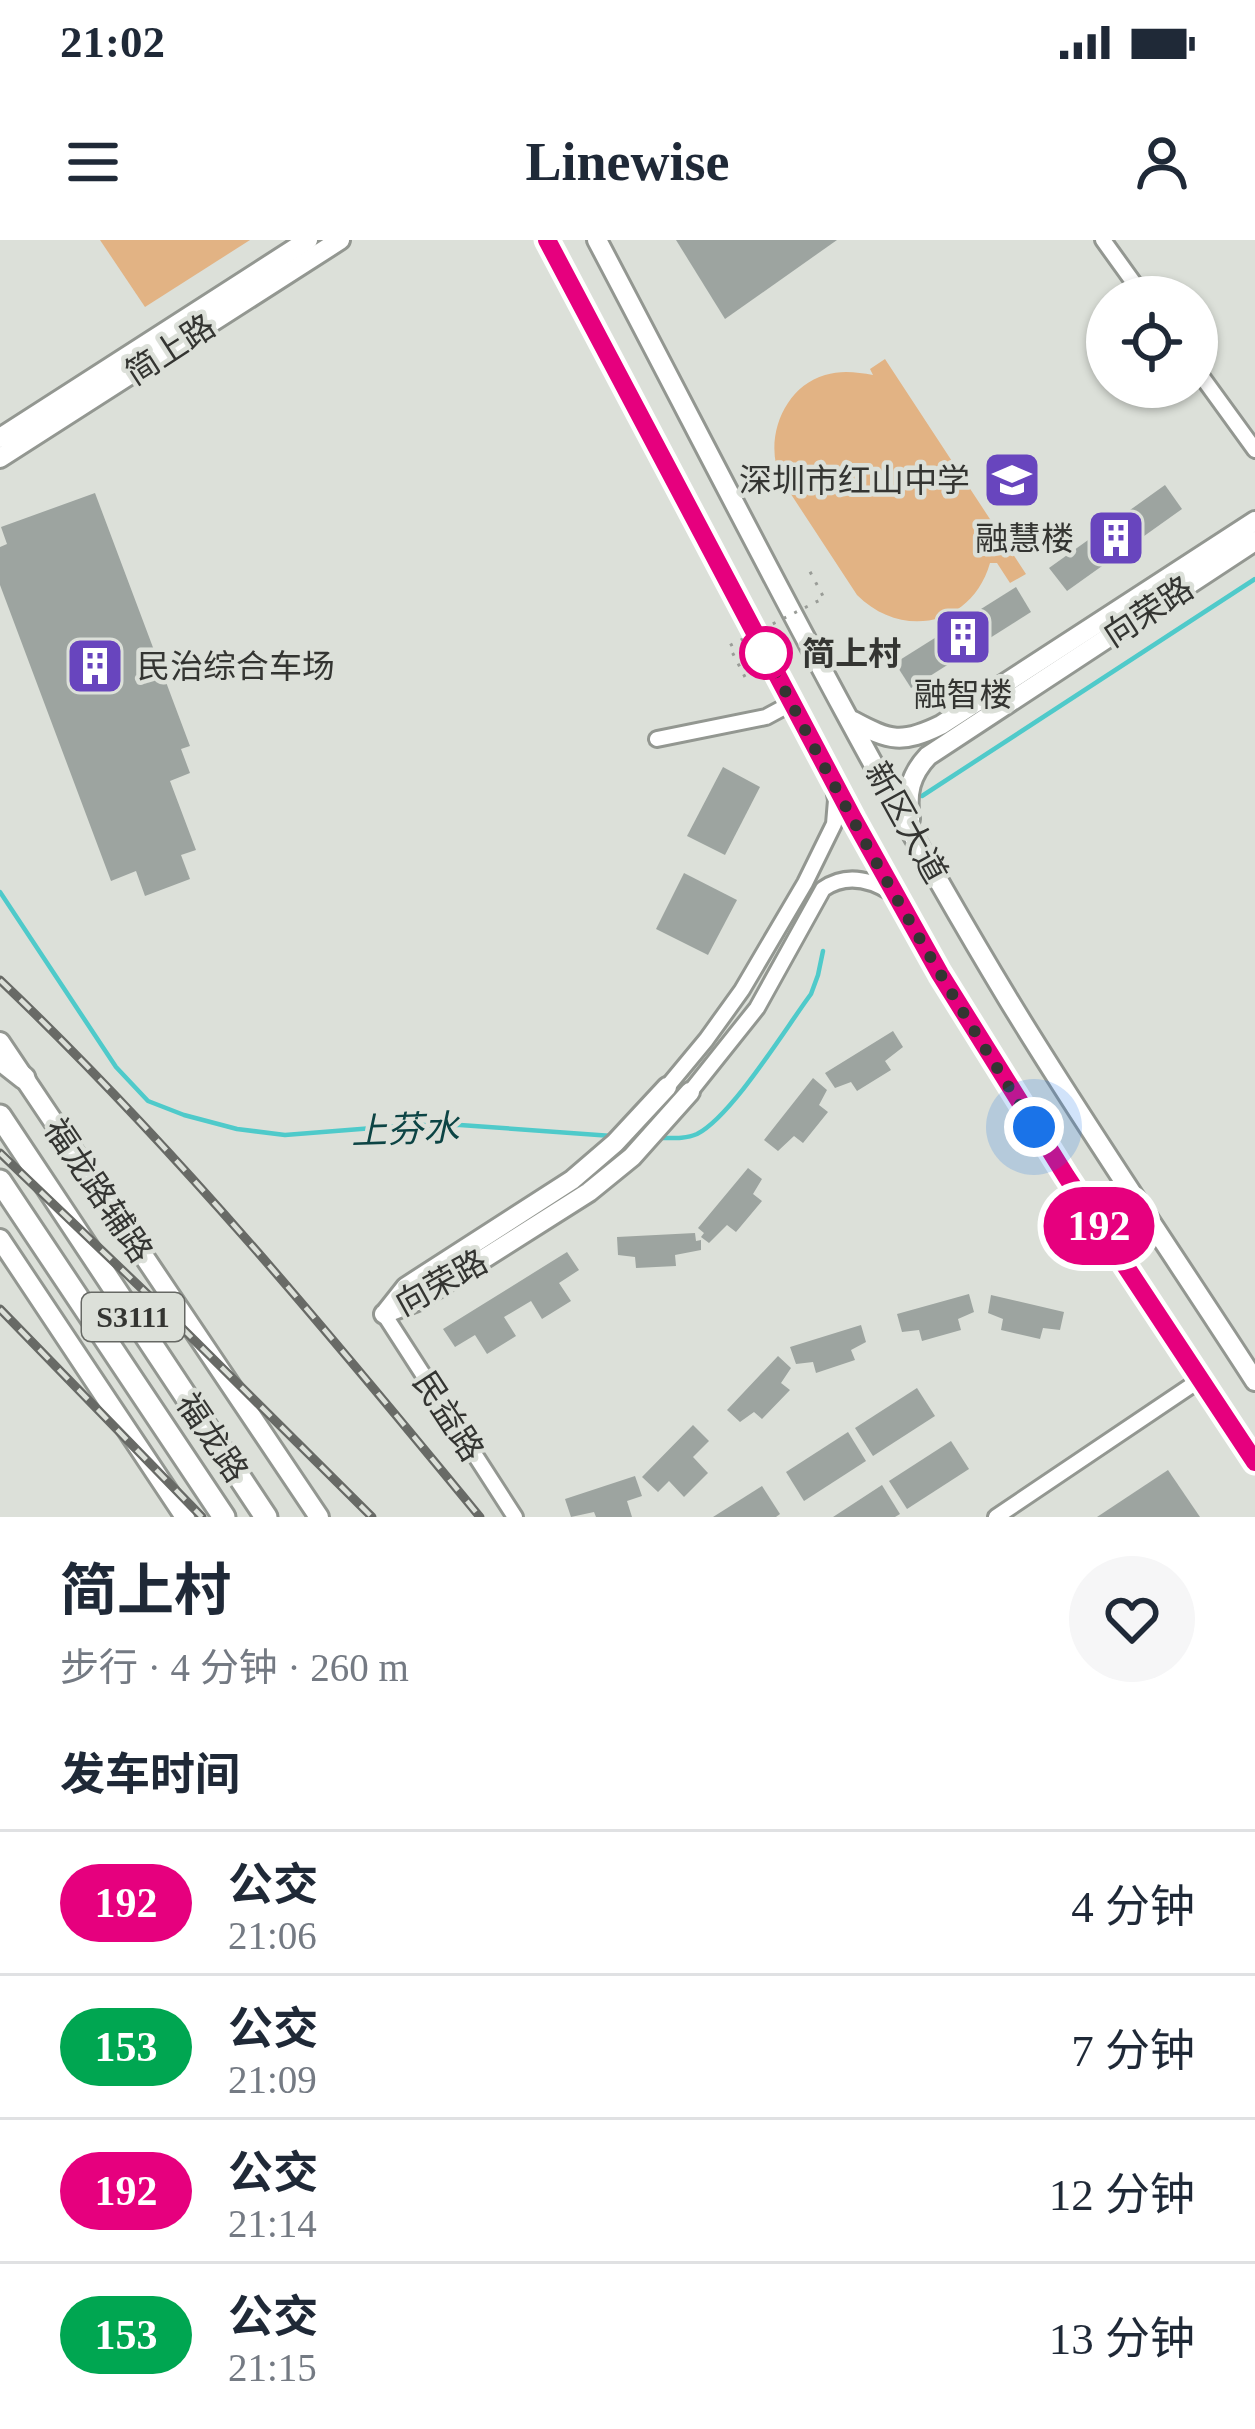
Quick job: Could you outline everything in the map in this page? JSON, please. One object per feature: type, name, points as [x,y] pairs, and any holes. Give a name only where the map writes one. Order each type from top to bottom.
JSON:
[{"type":"highway","points":[[0,1059],[24,1078]]},
{"type":"highway","name":"福龙路","points":[[0,1116],[266,1517]]},
{"type":"highway","name":"福龙路","points":[[0,1181],[224,1517]]},
{"type":"main road","name":"简上路","points":[[0,437],[308,240]]},
{"type":"main road","name":"简上路","points":[[0,458],[340,240]]},
{"type":"main road","name":"新区大道","points":[[547,240],[894,894],[1001,1075],[1255,1462]]},
{"type":"main road","name":"新区大道","points":[[597,240],[911,830],[1009,1000],[1255,1381]]},
{"type":"main road","name":"向荣路","points":[[852,720],[883,737],[901,739],[941,725],[1255,521]]},
{"type":"main road","name":"向荣路","points":[[911,830],[910,784],[928,756],[1255,542]]},
{"type":"main road","name":"福龙路辅路","points":[[0,1042],[319,1517]]},
{"type":"main road","name":"向荣路","points":[[384,1314],[406,1287],[598,1159],[667,1087]]},
{"type":"main road","name":"向荣路","points":[[384,1314],[417,1301],[589,1192],[632,1157],[690,1092]]},
{"type":"main road","points":[[0,1238],[185,1517]]},
{"type":"street","points":[[1103,240],[1129,276]]},
{"type":"street","points":[[1218,399],[1255,450]]},
{"type":"street","points":[[657,739],[766,717],[792,703]]},
{"type":"street","name":"向荣路","points":[[667,1087],[742,991],[805,883],[834,824],[834,783]]},
{"type":"street","name":"向荣路","points":[[690,1092],[757,1008],[823,889],[850,878],[870,881],[894,894]]},
{"type":"street","name":"民益路","points":[[384,1314],[515,1517]]},
{"type":"street","points":[[996,1517],[1201,1379]]},
{"type":"path","points":[[745,677],[729,646],[824,598],[808,566]]},
{"type":"shaded area","points":[[100,240],[250,240],[145,307]]},
{"type":"shaded area","points":[[885,359],[1026,574],[1010,583],[997,563],[990,563],[968,601],[934,620],[894,618],[857,595],[781,479],[776,464],[780,417],[798,391],[831,373],[873,375],[870,369]]},
{"type":"building","points":[[676,240],[837,240],[725,319]]},
{"type":"building","name":"融慧楼","points":[[1165,485],[1182,509],[1067,591],[1049,568]]},
{"type":"building","name":"民治综合车场","points":[[95,493],[190,746],[181,749],[190,773],[170,781],[196,850],[181,855],[190,879],[145,896],[136,871],[111,881],[0,585],[0,547],[7,544],[1,527]]},
{"type":"building","name":"融智楼","points":[[1016,587],[1031,612],[911,688],[895,663]]},
{"type":"building","points":[[723,767],[760,787],[725,855],[687,836]]},
{"type":"building","points":[[684,873],[737,900],[708,955],[656,929]]},
{"type":"building","points":[[893,1031],[903,1047],[885,1061],[891,1070],[857,1091],[851,1082],[835,1088],[825,1073]]},
{"type":"building","points":[[813,1078],[827,1090],[819,1105],[828,1112],[803,1143],[794,1136],[778,1151],[764,1140]]},
{"type":"building","points":[[748,1168],[762,1179],[753,1194],[762,1201],[736,1232],[727,1225],[709,1243],[698,1228]]},
{"type":"building","points":[[695,1233],[701,1250],[675,1255],[676,1266],[636,1268],[635,1257],[618,1255],[617,1237]]},
{"type":"building","points":[[567,1252],[579,1270],[559,1283],[571,1301],[542,1319],[531,1301],[504,1317],[516,1336],[487,1354],[475,1335],[455,1347],[443,1329]]},
{"type":"building","points":[[969,1294],[974,1312],[958,1319],[961,1330],[922,1341],[919,1330],[902,1332],[897,1314]]},
{"type":"building","points":[[991,1295],[1064,1312],[1060,1330],[1043,1328],[1040,1339],[1001,1330],[1003,1319],[988,1313]]},
{"type":"building","points":[[861,1325],[866,1342],[851,1350],[855,1360],[816,1373],[813,1362],[796,1364],[790,1347]]},
{"type":"building","points":[[778,1356],[791,1368],[781,1383],[790,1390],[762,1419],[754,1412],[740,1422],[727,1410]]},
{"type":"building","points":[[917,1388],[935,1416],[873,1456],[855,1428]]},
{"type":"building","points":[[693,1425],[709,1441],[693,1457],[708,1473],[684,1497],[669,1481],[658,1492],[642,1477]]},
{"type":"building","points":[[848,1432],[866,1461],[804,1501],[786,1472]]},
{"type":"building","points":[[951,1441],[969,1469],[907,1509],[889,1481]]},
{"type":"building","points":[[1168,1470],[1200,1517],[1097,1517]]},
{"type":"building","points":[[635,1476],[642,1496],[627,1501],[632,1517],[596,1517],[594,1512],[571,1517],[565,1499]]},
{"type":"building","points":[[882,1485],[900,1514],[833,1517]]},
{"type":"building","points":[[762,1486],[780,1514],[776,1517],[713,1517]]},
{"type":"waterway","name":"上芬水","points":[[922,796],[1255,579]]},
{"type":"waterway","name":"上芬水","points":[[0,892],[116,1067],[148,1101],[237,1129],[285,1135],[460,1125],[612,1136]]},
{"type":"waterway","name":"上芬水","points":[[659,1138],[697,1134],[726,1109],[811,994],[823,951]]},
{"type":"railway","points":[[0,980],[188,1174],[480,1517]]},
{"type":"railway","points":[[0,1153],[372,1517]]},
{"type":"railway","points":[[0,1309],[202,1517]]},
{"type":"bus line","name":"192","points":[[547,240],[940,974],[1066,1176],[1255,1462]]},
{"type":"place","name":"深圳市红山中学","points":[[1012,480]]},
{"type":"place","name":"融慧楼","points":[[1116,538]]},
{"type":"place","name":"融智楼","points":[[963,637]]},
{"type":"place","name":"简上村","points":[[766,653]]},
{"type":"place","name":"民治综合车场","points":[[95,666]]},
{"type":"route","points":[[766,653],[894,894],[1034,1127]]}]
